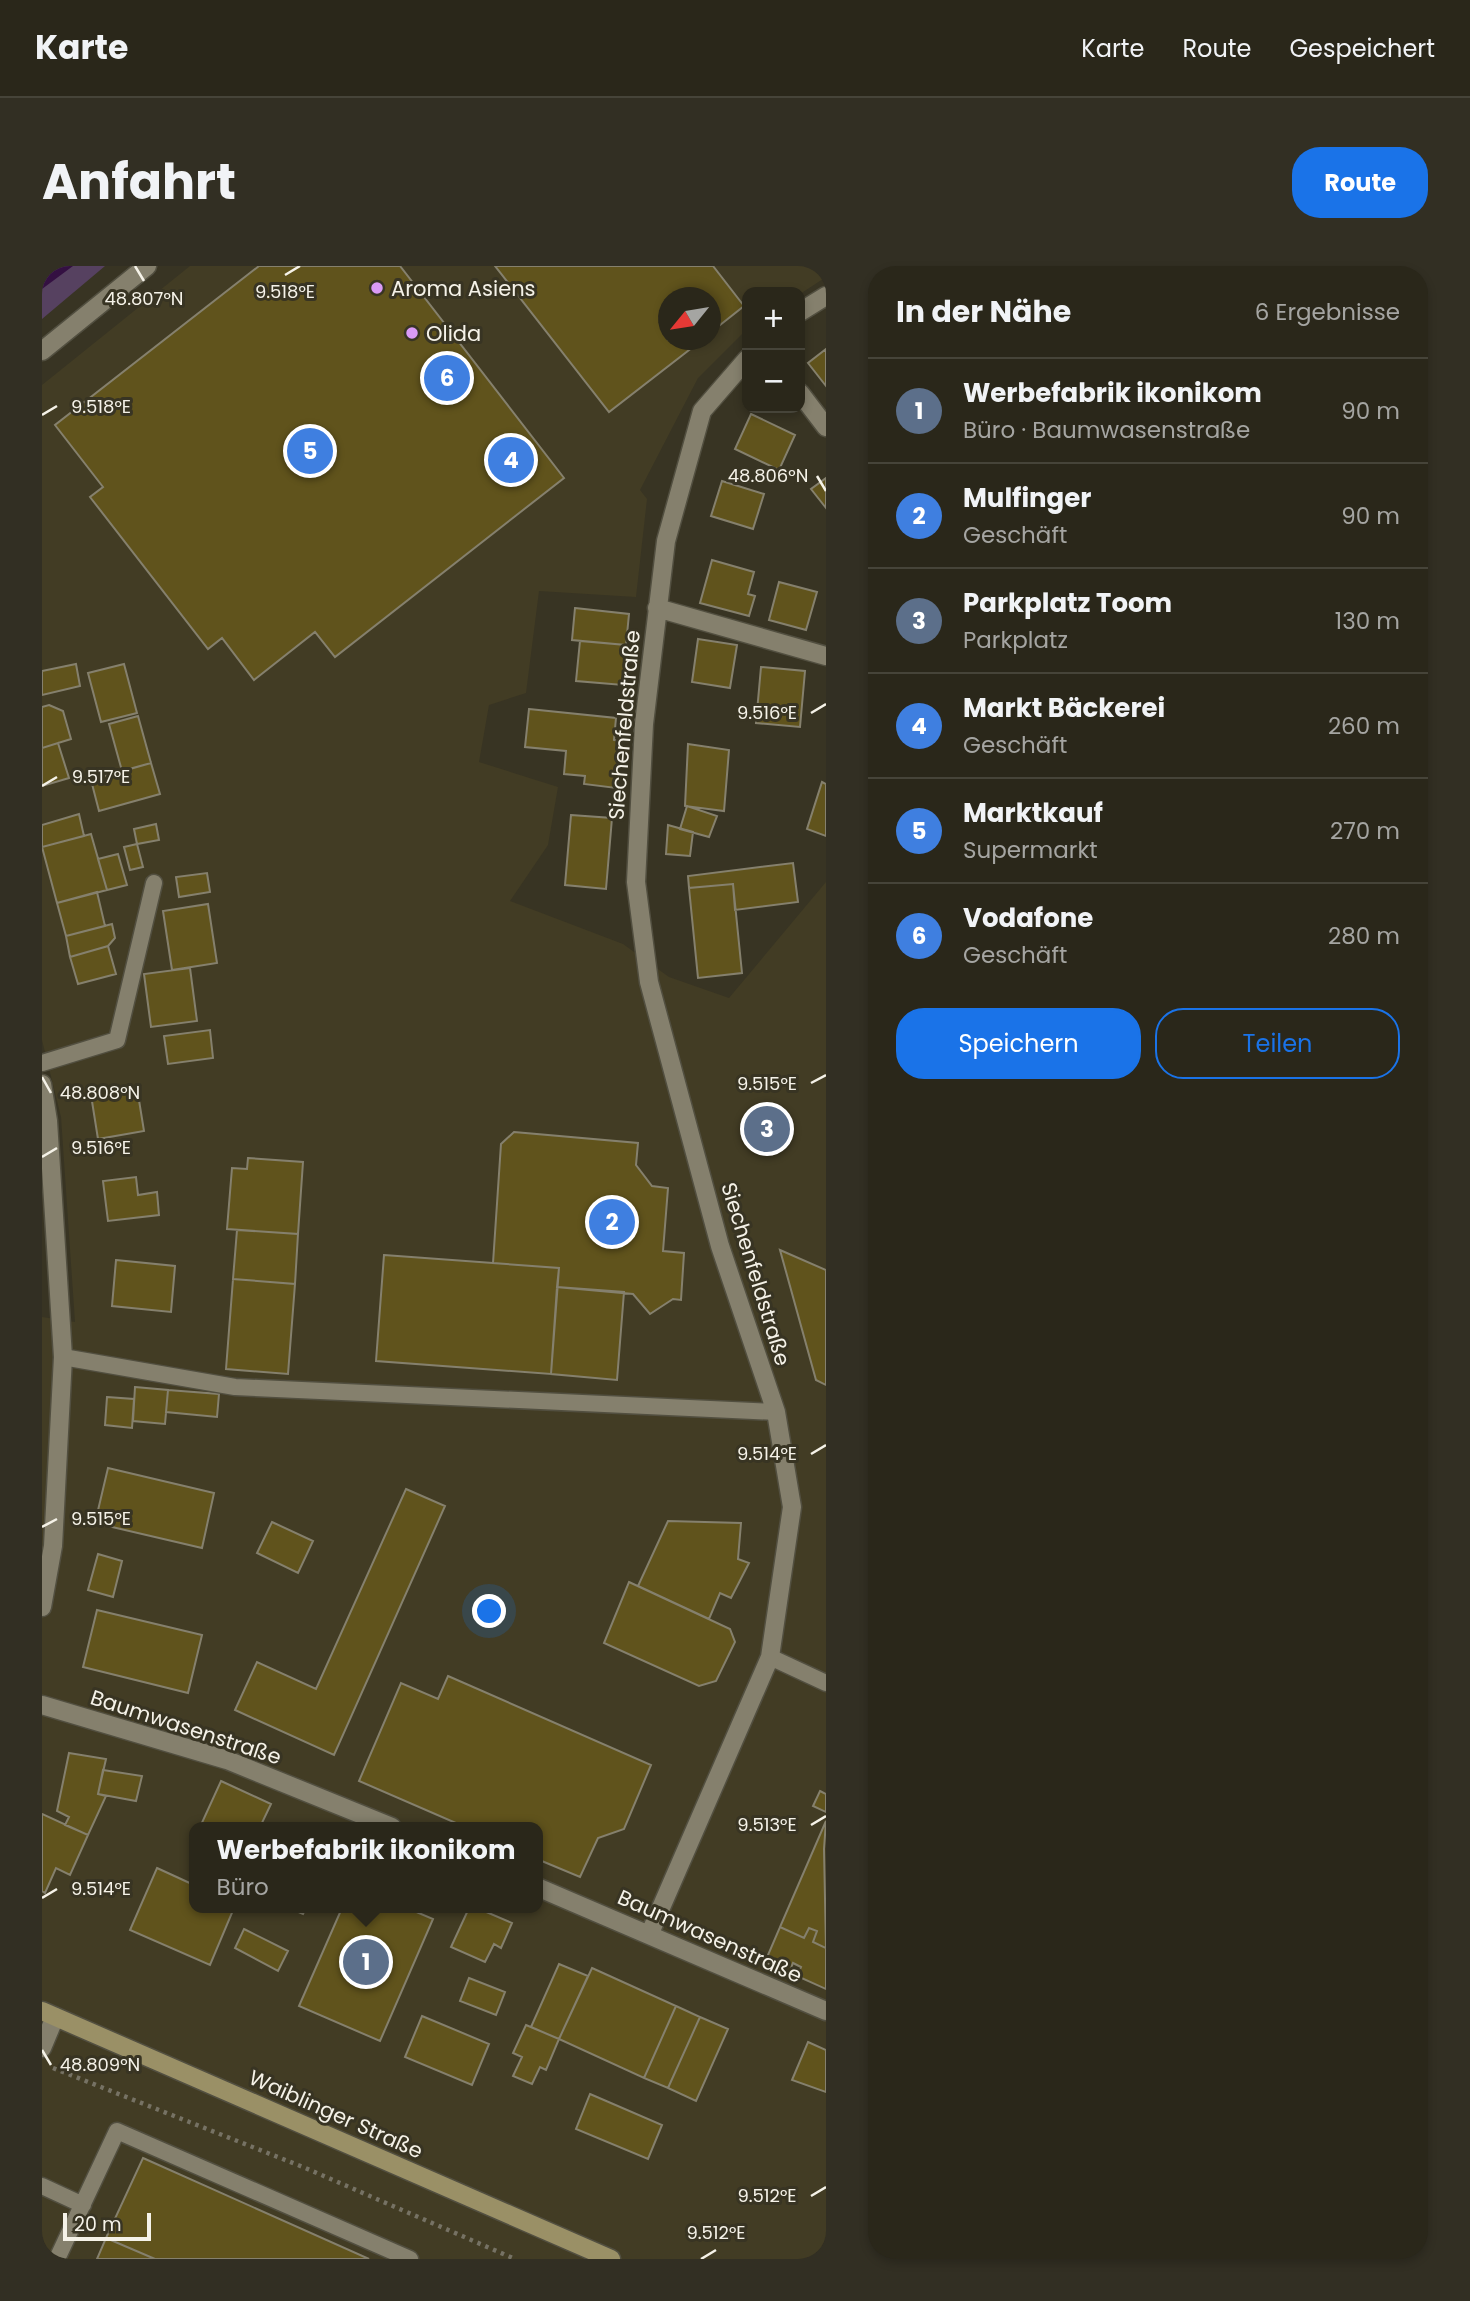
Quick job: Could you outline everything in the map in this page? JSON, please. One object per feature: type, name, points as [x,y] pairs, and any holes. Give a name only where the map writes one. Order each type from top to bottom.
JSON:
[{"type":"main road","name":"Waiblinger Straße","points":[[48,2014],[611,2259]]},
{"type":"street","points":[[42,351],[147,266]]},
{"type":"street","points":[[805,309],[826,296]]},
{"type":"street","name":"Siechenfeldstraße","points":[[650,1933],[769,1657],[792,1507],[776,1412],[720,1247],[649,982],[636,882],[644,724],[666,541],[702,411],[742,365]]},
{"type":"street","points":[[805,400],[826,427]]},
{"type":"street","name":"Siechenfeldstraße","points":[[657,608],[826,656]]},
{"type":"street","points":[[42,1084],[48,1121],[63,1357],[42,1607]]},
{"type":"street","name":"Baumwasenstraße","points":[[42,1705],[227,1760],[380,1822]]},
{"type":"street","name":"Baumwasenstraße","points":[[543,1889],[650,1933],[826,2011]]},
{"type":"street","points":[[42,2048],[48,2014]]},
{"type":"lane","points":[[42,1063],[117,1040],[154,883]]},
{"type":"lane","points":[[63,1357],[235,1387],[776,1412]]},
{"type":"lane","points":[[769,1657],[826,1683]]},
{"type":"lane","points":[[57,2259],[117,2132],[410,2259]]},
{"type":"lane","points":[[42,2186],[83,2205]]},
{"type":"path","points":[[42,2063],[303,2167],[515,2259]]},
{"type":"shaded area","points":[[42,266],[105,266],[42,319]]},
{"type":"shaded area","points":[[42,266],[73,266],[42,289]]},
{"type":"shaded area","points":[[190,266],[826,266],[826,277],[805,291],[805,287],[742,287],[742,334],[698,378],[640,490],[647,499],[636,597],[539,591],[526,693],[489,705],[479,762],[558,787],[548,845],[510,901],[623,944],[669,977],[729,998],[826,882],[826,2259],[42,2259],[42,1317],[75,1322],[61,1117],[42,1040],[42,385]]},
{"type":"building","points":[[259,266],[400,266],[564,478],[335,657],[315,632],[254,680],[222,638],[208,649],[90,497],[103,487],[55,425]]},
{"type":"building","points":[[495,266],[713,266],[742,303],[742,308],[721,324],[721,287],[658,287],[658,350],[689,350],[609,412]]},
{"type":"building","points":[[826,349],[826,386],[808,363]]},
{"type":"building","points":[[751,414],[795,435],[779,470],[735,449]]},
{"type":"building","points":[[826,478],[826,508],[811,489]]},
{"type":"building","points":[[722,481],[764,494],[753,529],[711,516]]},
{"type":"building","points":[[712,560],[754,572],[748,594],[755,596],[749,616],[700,603]]},
{"type":"building","points":[[779,582],[817,592],[806,630],[769,620]]},
{"type":"building","points":[[575,608],[629,614],[626,645],[572,640]]},
{"type":"building","points":[[698,639],[737,645],[730,688],[692,682]]},
{"type":"building","points":[[580,641],[626,645],[623,685],[576,681]]},
{"type":"building","points":[[76,664],[80,686],[42,695],[42,671]]},
{"type":"building","points":[[124,664],[137,713],[101,722],[88,673]]},
{"type":"building","points":[[761,667],[805,671],[800,727],[756,723]]},
{"type":"building","points":[[49,705],[63,711],[71,739],[42,748],[42,707]]},
{"type":"building","points":[[529,709],[616,718],[614,740],[620,741],[616,788],[584,784],[585,776],[564,774],[566,751],[525,747]]},
{"type":"building","points":[[138,716],[151,763],[122,771],[109,724]]},
{"type":"building","points":[[58,743],[69,778],[42,786],[42,748]]},
{"type":"building","points":[[688,744],[729,750],[724,811],[685,806]]},
{"type":"building","points":[[151,763],[160,794],[99,811],[91,780]]},
{"type":"building","points":[[822,782],[826,784],[826,836],[807,829]]},
{"type":"building","points":[[687,806],[717,816],[709,837],[680,829]]},
{"type":"building","points":[[79,814],[84,836],[42,847],[42,825]]},
{"type":"building","points":[[571,815],[612,818],[606,889],[565,885]]},
{"type":"building","points":[[156,824],[159,840],[137,844],[134,829]]},
{"type":"building","points":[[668,825],[693,832],[690,856],[666,854]]},
{"type":"building","points":[[91,834],[107,890],[57,903],[42,847]]},
{"type":"building","points":[[137,844],[143,867],[130,870],[124,847]]},
{"type":"building","points":[[118,854],[127,885],[107,890],[98,859]]},
{"type":"building","points":[[793,863],[798,902],[735,910],[733,884],[689,888],[688,876]]},
{"type":"building","points":[[207,873],[210,892],[179,897],[176,877]]},
{"type":"building","points":[[733,884],[742,973],[698,978],[689,888]]},
{"type":"building","points":[[97,892],[105,926],[66,936],[57,903]]},
{"type":"building","points":[[208,904],[217,963],[172,970],[163,911]]},
{"type":"building","points":[[112,924],[115,938],[108,946],[70,957],[66,936]]},
{"type":"building","points":[[108,946],[116,974],[78,984],[70,957]]},
{"type":"building","points":[[190,968],[197,1021],[151,1027],[144,974]]},
{"type":"building","points":[[210,1030],[213,1058],[168,1064],[164,1036]]},
{"type":"building","points":[[137,1088],[144,1131],[98,1139],[91,1095]]},
{"type":"building","points":[[514,1132],[638,1143],[636,1165],[652,1186],[668,1188],[663,1251],[684,1253],[681,1300],[673,1299],[650,1314],[633,1294],[557,1287],[559,1268],[493,1263],[501,1144]]},
{"type":"building","points":[[248,1158],[303,1162],[298,1234],[227,1229],[232,1168],[247,1169]]},
{"type":"building","points":[[136,1177],[138,1195],[157,1192],[159,1215],[108,1221],[103,1181]]},
{"type":"building","points":[[237,1230],[298,1234],[295,1284],[233,1279]]},
{"type":"building","points":[[780,1250],[826,1270],[826,1385],[816,1380]]},
{"type":"building","points":[[384,1255],[559,1268],[551,1374],[376,1361]]},
{"type":"building","points":[[116,1260],[175,1266],[171,1312],[112,1306]]},
{"type":"building","points":[[233,1279],[295,1284],[288,1374],[226,1369]]},
{"type":"building","points":[[557,1287],[624,1292],[617,1380],[551,1374]]},
{"type":"building","points":[[135,1387],[168,1390],[165,1424],[133,1421]]},
{"type":"building","points":[[168,1390],[219,1394],[217,1417],[166,1412]]},
{"type":"building","points":[[107,1397],[134,1399],[132,1428],[105,1425]]},
{"type":"building","points":[[108,1468],[214,1493],[202,1548],[95,1523]]},
{"type":"building","points":[[406,1489],[445,1506],[334,1755],[235,1710],[257,1662],[316,1689]]},
{"type":"building","points":[[668,1521],[741,1523],[738,1559],[749,1563],[731,1598],[720,1593],[709,1619],[638,1586]]},
{"type":"building","points":[[272,1522],[313,1541],[298,1573],[257,1553]]},
{"type":"building","points":[[98,1554],[122,1561],[113,1597],[88,1590]]},
{"type":"building","points":[[629,1582],[730,1629],[735,1642],[716,1681],[699,1686],[604,1643]]},
{"type":"building","points":[[97,1610],[202,1635],[188,1693],[83,1667]]},
{"type":"building","points":[[448,1676],[651,1765],[624,1829],[598,1838],[580,1877],[543,1862],[543,1822],[453,1822],[359,1781],[401,1683],[438,1699]]},
{"type":"building","points":[[69,1753],[106,1759],[98,1794],[106,1796],[88,1835],[65,1825],[69,1817],[57,1811]]},
{"type":"building","points":[[103,1770],[142,1776],[136,1801],[98,1794]]},
{"type":"building","points":[[221,1781],[271,1804],[262,1822],[202,1822]]},
{"type":"building","points":[[820,1791],[826,1794],[826,1812],[813,1806]]},
{"type":"building","points":[[42,1814],[88,1835],[70,1875],[56,1868],[45,1893],[42,1891]]},
{"type":"building","points":[[826,1821],[826,1948],[813,1942],[817,1931],[809,1928],[804,1938],[780,1927]]},
{"type":"building","points":[[157,1868],[189,1883],[189,1913],[232,1913],[210,1965],[130,1930]]},
{"type":"building","points":[[340,1913],[419,1913],[433,1919],[380,2041],[299,2006]]},
{"type":"building","points":[[467,1913],[489,1913],[512,1923],[501,1948],[494,1944],[485,1962],[451,1947]]},
{"type":"building","points":[[780,1927],[804,1938],[809,1928],[817,1931],[813,1942],[826,1948],[826,1989],[797,1976],[801,1967],[793,1963],[789,1973],[765,1962]]},
{"type":"building","points":[[244,1929],[288,1951],[278,1971],[235,1948]]},
{"type":"building","points":[[559,1964],[588,1976],[559,2039],[531,2027]]},
{"type":"building","points":[[592,1968],[676,2006],[644,2078],[559,2039]]},
{"type":"building","points":[[469,1978],[505,1992],[496,2015],[460,2001]]},
{"type":"building","points":[[676,2006],[700,2017],[668,2088],[644,2078]]},
{"type":"building","points":[[422,2016],[489,2044],[472,2085],[405,2057]]},
{"type":"building","points":[[700,2017],[728,2029],[696,2101],[668,2088]]},
{"type":"building","points":[[526,2025],[559,2039],[546,2070],[540,2067],[532,2084],[513,2076],[522,2057],[513,2053]]},
{"type":"building","points":[[808,2042],[826,2050],[826,2092],[792,2080]]},
{"type":"building","points":[[590,2094],[662,2125],[648,2159],[576,2129]]},
{"type":"building","points":[[143,2158],[369,2259],[155,2259],[106,2238]]},
{"type":"building","points":[[106,2238],[155,2259],[97,2259]]},
{"type":"place","name":"Aroma Asiens","points":[[377,288]]},
{"type":"place","name":"Olida","points":[[412,333]]},
{"type":"place","name":"Vodafone","points":[[447,378]]},
{"type":"place","name":"Marktkauf","points":[[310,451]]},
{"type":"place","name":"Markt Bäckerei","points":[[511,460]]},
{"type":"place","name":"Parkplatz Toom","points":[[767,1129]]},
{"type":"place","name":"Mulfinger","points":[[612,1222]]},
{"type":"place","name":"Werbefabrik ikonikom","points":[[366,1962]]}]
